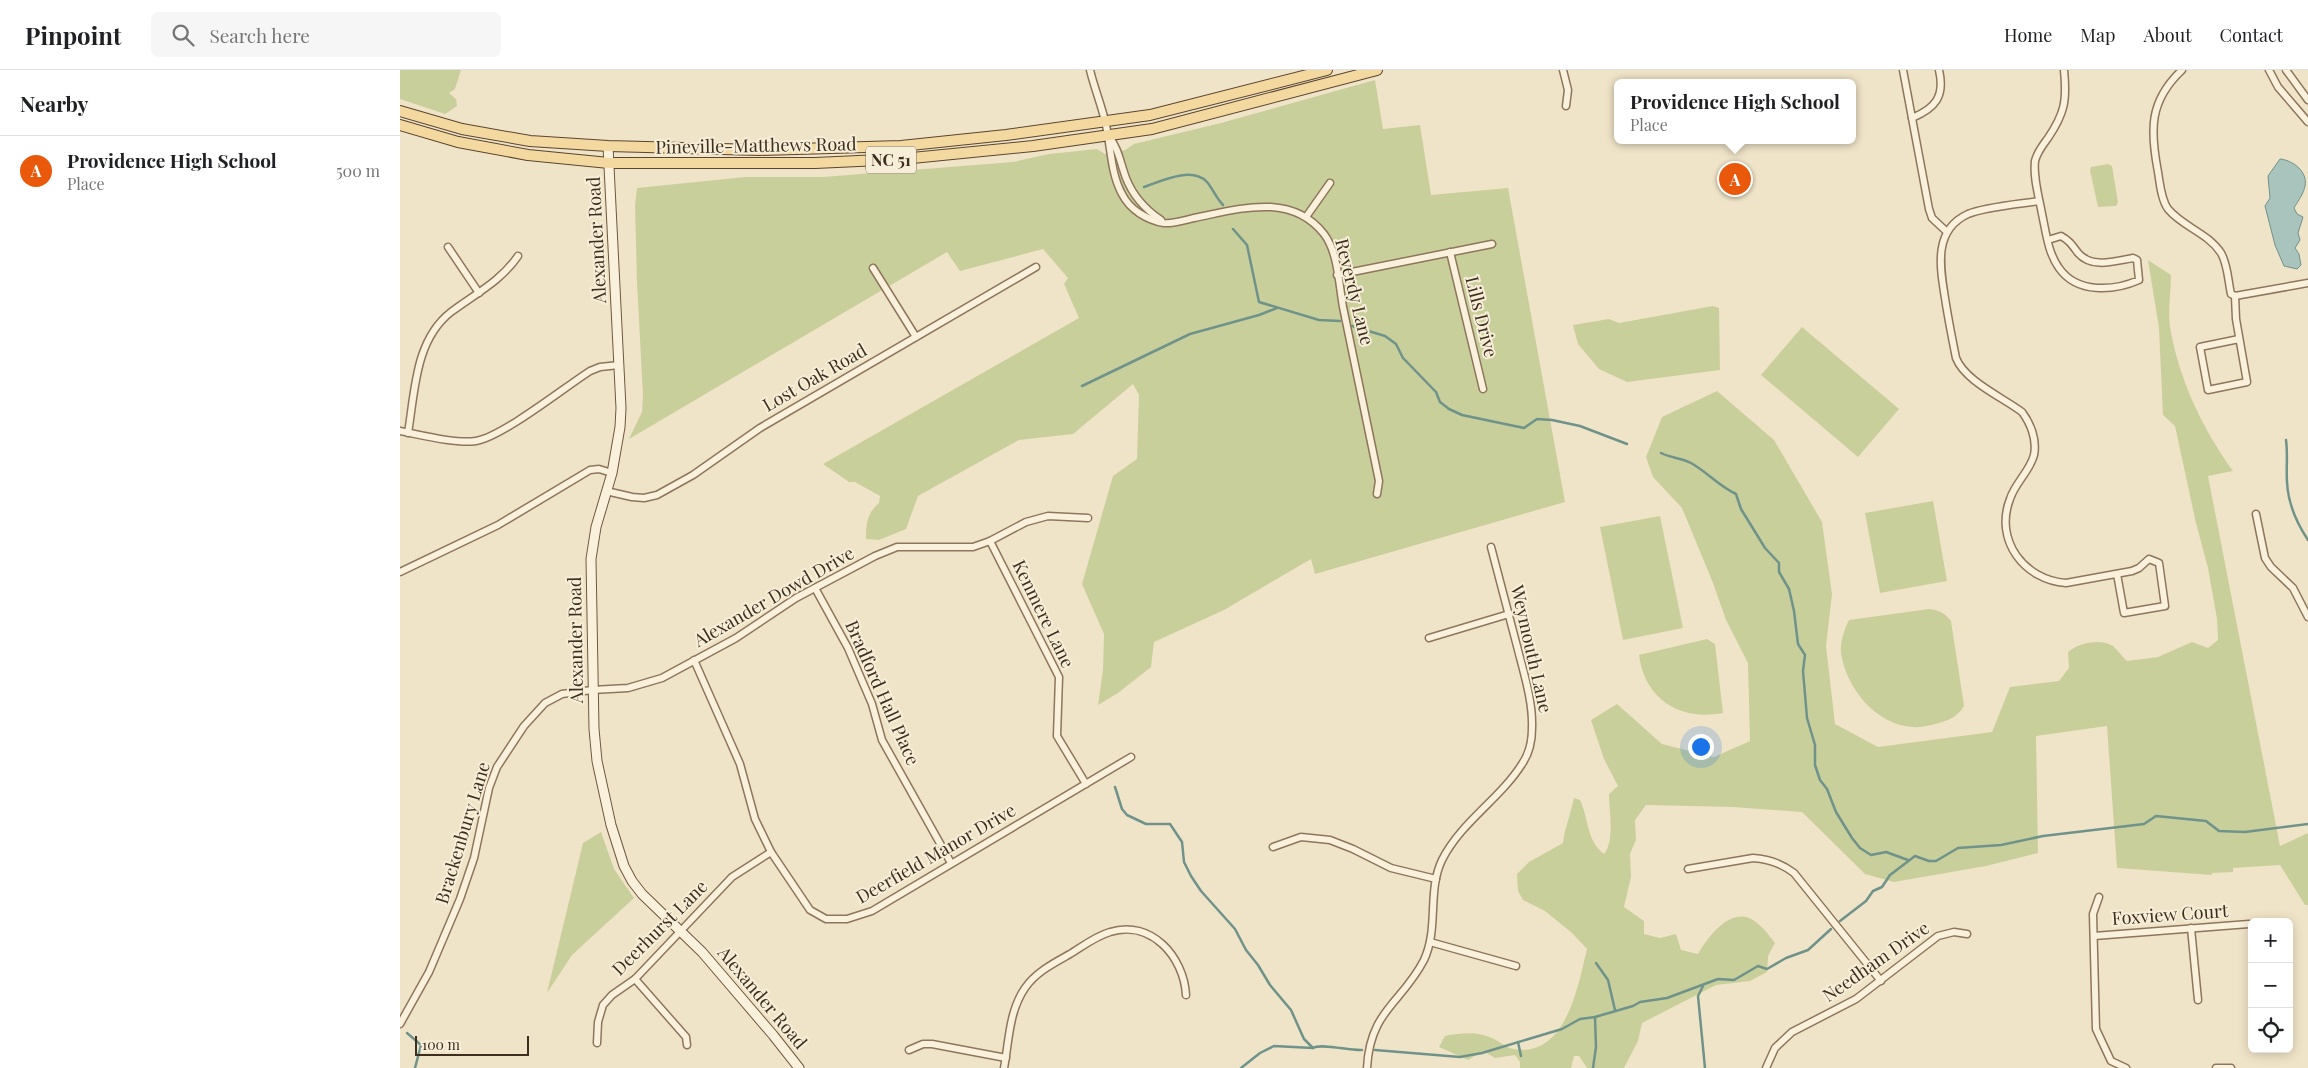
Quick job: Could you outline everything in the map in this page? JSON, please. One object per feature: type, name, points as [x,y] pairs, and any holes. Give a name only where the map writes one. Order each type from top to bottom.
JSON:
[{"type":"main road","name":"Pineville-Matthews Road","points":[[400,111],[462,129],[530,141],[608,146],[759,150],[901,146],[1006,135],[1150,115],[1327,70]]},
{"type":"main road","name":"Pineville-Matthews Road","points":[[400,125],[467,144],[528,155],[609,163],[815,163],[902,159],[1033,146],[1152,129],[1377,70]]},
{"type":"street","name":"Reverdy Lane","points":[[1090,70],[1105,121],[1108,134],[1108,148],[1121,194],[1130,206],[1143,216],[1165,223],[1241,209],[1271,207],[1295,210],[1312,221],[1326,236],[1334,257],[1379,481],[1377,494]]},
{"type":"street","points":[[1563,70],[1568,90],[1566,106]]},
{"type":"street","points":[[1903,70],[1929,209],[1932,218],[1947,232]]},
{"type":"street","points":[[1912,118],[1934,105],[1942,83],[1939,70]]},
{"type":"street","points":[[2048,240],[2061,236],[2071,242],[2079,254],[2096,263],[2132,258],[2137,260],[2140,280],[2133,283],[2094,288],[2067,277],[2059,268],[2053,256],[2048,240],[2039,201],[2035,161],[2063,112],[2066,97],[2064,70]]},
{"type":"street","points":[[2182,70],[2161,94],[2154,118],[2153,144],[2161,191],[2167,207],[2211,242],[2222,255],[2231,294],[2235,296],[2247,382],[2208,390],[2200,347],[2240,339]]},
{"type":"street","points":[[2269,70],[2278,87],[2308,122]]},
{"type":"street","points":[[2286,70],[2308,100]]},
{"type":"street","name":"Reverdy Lane","points":[[1108,134],[1116,145],[1126,178],[1135,194],[1148,211],[1165,223]]},
{"type":"street","name":"Alexander Road","points":[[608,146],[619,365],[620,427],[612,473],[596,527],[591,559],[592,690],[597,761],[611,825],[624,866],[642,894],[682,931],[773,1034],[799,1068]]},
{"type":"street","points":[[1306,217],[1330,183]]},
{"type":"street","points":[[2039,201],[1974,212],[1960,219],[1947,232],[1939,262],[1958,365],[1970,377],[2022,412],[2034,437],[2032,461],[2008,503],[2006,516],[2008,543],[2024,567],[2047,580],[2074,583],[2139,568],[2149,559],[2159,563],[2165,606],[2124,612],[2117,574]]},
{"type":"street","points":[[1337,275],[1492,244]]},
{"type":"street","points":[[448,247],[479,293]]},
{"type":"street","name":"Lills Drive","points":[[1450,252],[1483,389]]},
{"type":"street","points":[[408,433],[420,359],[426,342],[442,320],[503,276],[518,256]]},
{"type":"street","name":"Lost Oak Road","points":[[606,492],[644,498],[657,495],[693,475],[760,428],[1036,267]]},
{"type":"street","points":[[873,268],[916,337]]},
{"type":"street","points":[[2235,296],[2308,283]]},
{"type":"street","points":[[400,431],[458,441],[484,439],[503,429],[590,371],[600,367],[619,365]]},
{"type":"street","points":[[400,572],[498,525],[590,470],[599,468],[612,473]]},
{"type":"street","points":[[2256,514],[2265,558],[2293,588],[2308,617]]},
{"type":"street","name":"Alexander Dowd Drive","points":[[592,690],[628,688],[662,678],[736,638],[815,588],[897,547],[972,547],[990,541],[1026,522],[1048,516],[1088,518]]},
{"type":"street","name":"Kenmere Lane","points":[[990,541],[1059,677],[1058,736],[1086,784]]},
{"type":"street","name":"Weymouth Lane","points":[[1367,1068],[1370,1043],[1378,1023],[1420,967],[1430,942],[1436,878],[1441,862],[1452,844],[1515,775],[1528,753],[1532,726],[1526,680],[1491,547]]},
{"type":"street","name":"Bradford Hall Place","points":[[815,588],[848,648],[872,704],[882,740],[951,863]]},
{"type":"street","points":[[1429,638],[1509,614]]},
{"type":"street","name":"Deerfield Manor Drive","points":[[694,660],[740,764],[754,819],[771,852],[810,910],[826,919],[848,919],[872,910],[1131,757]]},
{"type":"street","name":"Brackenbury Lane","points":[[400,1024],[443,942],[460,899],[474,858],[491,783],[501,759],[524,726],[545,703],[562,694],[592,690]]},
{"type":"street","points":[[1273,847],[1300,838],[1330,840],[1353,849],[1386,866],[1436,878]]},
{"type":"street","name":"Deerhurst Lane","points":[[596,1043],[598,1022],[603,1005],[612,994],[635,979],[732,877],[771,852]]},
{"type":"street","points":[[1688,869],[1753,858],[1779,864],[1794,874],[1881,981]]},
{"type":"street","points":[[2099,897],[2093,914],[2096,1028],[2111,1061],[2126,1068]]},
{"type":"street","name":"Foxview Court","points":[[2094,936],[2248,924]]},
{"type":"street","points":[[2191,928],[2198,1000]]},
{"type":"street","points":[[1004,1068],[1015,1006],[1029,982],[1048,966],[1110,932],[1136,930],[1147,933],[1160,941],[1174,957],[1182,972],[1186,995]]},
{"type":"street","name":"Needham Drive","points":[[1766,1068],[1775,1048],[1783,1038],[1856,999],[1938,936],[1954,932],[1967,934]]},
{"type":"street","points":[[1430,942],[1516,966]]},
{"type":"street","points":[[635,979],[686,1037],[687,1045]]},
{"type":"street","points":[[908,1050],[923,1044],[932,1044],[1006,1058]]},
{"type":"street","points":[[2107,1068],[2111,1061]]},
{"type":"street","points":[[2216,1068],[2231,1068]]},
{"type":"green space","points":[[400,70],[461,70],[455,89],[449,93],[456,99],[457,106],[445,114],[400,99]]},
{"type":"green space","points":[[1375,80],[1383,129],[1420,125],[1431,195],[1508,188],[1565,502],[1315,574],[1311,559],[1224,610],[1154,642],[1151,667],[1118,693],[1098,705],[1103,670],[1104,634],[1082,584],[1113,476],[1137,459],[1139,395],[1133,384],[1073,434],[1019,440],[918,496],[906,529],[879,540],[866,539],[866,534],[868,519],[879,503],[880,496],[855,482],[849,482],[823,464],[1079,318],[1064,284],[1068,278],[1043,249],[960,271],[947,252],[629,439],[642,412],[643,396],[637,282],[635,206],[637,188],[745,177],[823,177],[1013,162],[1049,154],[1097,149],[1105,154],[1125,150],[1134,144],[1221,123]]},
{"type":"green space","points":[[2108,164],[2112,166],[2118,202],[2116,206],[2098,207],[2090,170],[2091,167]]},
{"type":"green space","points":[[2148,260],[2171,275],[2170,325],[2180,369],[2203,423],[2233,471],[2208,476],[2280,846],[2308,833],[2308,905],[2305,905],[2280,865],[2233,868],[2233,872],[2212,873],[2212,875],[2117,868],[2107,726],[2036,736],[2038,853],[1986,866],[1894,882],[1865,874],[1802,812],[1733,807],[1646,805],[1635,820],[1636,840],[1630,854],[1631,877],[1624,907],[1644,921],[1644,934],[1660,938],[1676,934],[1681,950],[1698,954],[1706,941],[1724,923],[1738,917],[1746,917],[1755,921],[1775,943],[1768,956],[1767,972],[1750,981],[1716,985],[1642,1023],[1638,1041],[1624,1068],[1587,1068],[1579,1056],[1574,1056],[1571,1068],[1520,1068],[1520,1062],[1515,1055],[1495,1058],[1483,1051],[1468,1060],[1439,1047],[1445,1036],[1470,1033],[1488,1036],[1514,1049],[1532,1049],[1546,1042],[1558,1031],[1567,1016],[1574,999],[1587,949],[1572,933],[1545,911],[1523,900],[1518,891],[1517,874],[1529,862],[1563,843],[1574,798],[1580,800],[1594,842],[1604,854],[1607,848],[1611,826],[1609,794],[1618,786],[1604,759],[1591,720],[1617,704],[1662,744],[1714,757],[1750,741],[1748,663],[1726,620],[1682,508],[1653,477],[1646,457],[1662,417],[1717,391],[1774,440],[1822,522],[1832,594],[1826,646],[1835,724],[1878,747],[1992,732],[2010,687],[2059,681],[2069,668],[2068,652],[2083,644],[2102,642],[2108,644],[2113,646],[2127,661],[2158,657],[2192,642],[2208,648],[2218,640],[2217,619],[2208,568],[2196,523],[2175,426],[2163,415],[2159,328]]},
{"type":"green space","points":[[1713,306],[1719,308],[1720,370],[1627,382],[1599,369],[1578,344],[1573,325],[1609,319],[1619,323]]},
{"type":"green space","points":[[1802,327],[1899,409],[1858,457],[1761,375]]},
{"type":"green space","points":[[1933,501],[1947,581],[1880,593],[1865,513]]},
{"type":"green space","points":[[1660,516],[1683,628],[1623,640],[1600,527]]},
{"type":"green space","points":[[1929,609],[1941,612],[1951,621],[1964,706],[1953,717],[1939,723],[1919,727],[1899,725],[1875,712],[1856,691],[1844,666],[1841,653],[1843,636],[1849,620]]},
{"type":"green space","points":[[1707,639],[1715,644],[1723,713],[1693,714],[1667,704],[1649,684],[1639,655]]},
{"type":"green space","points":[[601,832],[614,869],[634,898],[572,955],[547,993],[583,843]]},
{"type":"water","points":[[2280,159],[2298,167],[2302,171],[2305,181],[2303,191],[2294,208],[2297,214],[2303,217],[2298,233],[2300,240],[2295,248],[2299,254],[2301,265],[2297,269],[2284,266],[2275,245],[2265,206],[2270,198],[2268,176]]},
{"type":"waterway","points":[[1144,187],[1176,176],[1193,175],[1201,177],[1207,182],[1223,205]]},
{"type":"waterway","points":[[1233,229],[1247,245],[1259,302],[1319,320],[1340,321]]},
{"type":"waterway","points":[[1082,386],[1190,334],[1259,315],[1277,308]]},
{"type":"waterway","points":[[1352,326],[1385,336],[1396,344],[1403,358],[1436,392],[1440,402],[1462,415],[1524,428],[1537,419],[1552,420],[1580,426],[1627,444]]},
{"type":"waterway","points":[[2286,440],[2289,498],[2296,520],[2308,540]]},
{"type":"waterway","points":[[1661,453],[1691,463],[1736,494],[1741,509],[1765,548],[1779,563],[1779,572],[1789,589],[1798,644],[1805,655],[1803,671],[1807,718],[1815,745],[1815,765],[1820,780],[1827,789],[1836,812],[1860,848],[1871,855],[1886,852],[1908,860]]},
{"type":"waterway","points":[[1115,787],[1122,809],[1127,815],[1146,824],[1170,824],[1182,842],[1184,862],[1191,876],[1201,891],[1235,929],[1246,950],[1270,985],[1291,1010],[1304,1039],[1313,1048]]},
{"type":"waterway","points":[[1840,921],[1866,901],[1873,891],[1882,887],[1890,875],[1915,856],[1929,861],[1936,861],[1958,848],[2001,845],[2043,836],[2144,824],[2156,816],[2206,821],[2219,831],[2245,832],[2308,824]]},
{"type":"waterway","points":[[1375,1050],[1460,1057],[1482,1053],[1562,1029],[1580,1019],[1595,1017],[1633,1006],[1640,1002],[1667,998],[1718,979],[1734,980],[1758,966],[1767,969],[1786,958],[1808,950],[1831,929]]},
{"type":"waterway","points":[[1596,963],[1608,980],[1615,1010]]},
{"type":"waterway","points":[[1703,986],[1698,996],[1705,1068]]},
{"type":"waterway","points":[[1593,1068],[1596,1047],[1595,1017]]},
{"type":"waterway","points":[[407,1033],[421,1045],[415,1068]]},
{"type":"waterway","points":[[1518,1042],[1521,1056]]},
{"type":"waterway","points":[[1241,1068],[1260,1053],[1274,1046],[1313,1048],[1323,1046],[1362,1050]]},
{"type":"place","name":"Providence High School","points":[[1735,179]]}]
